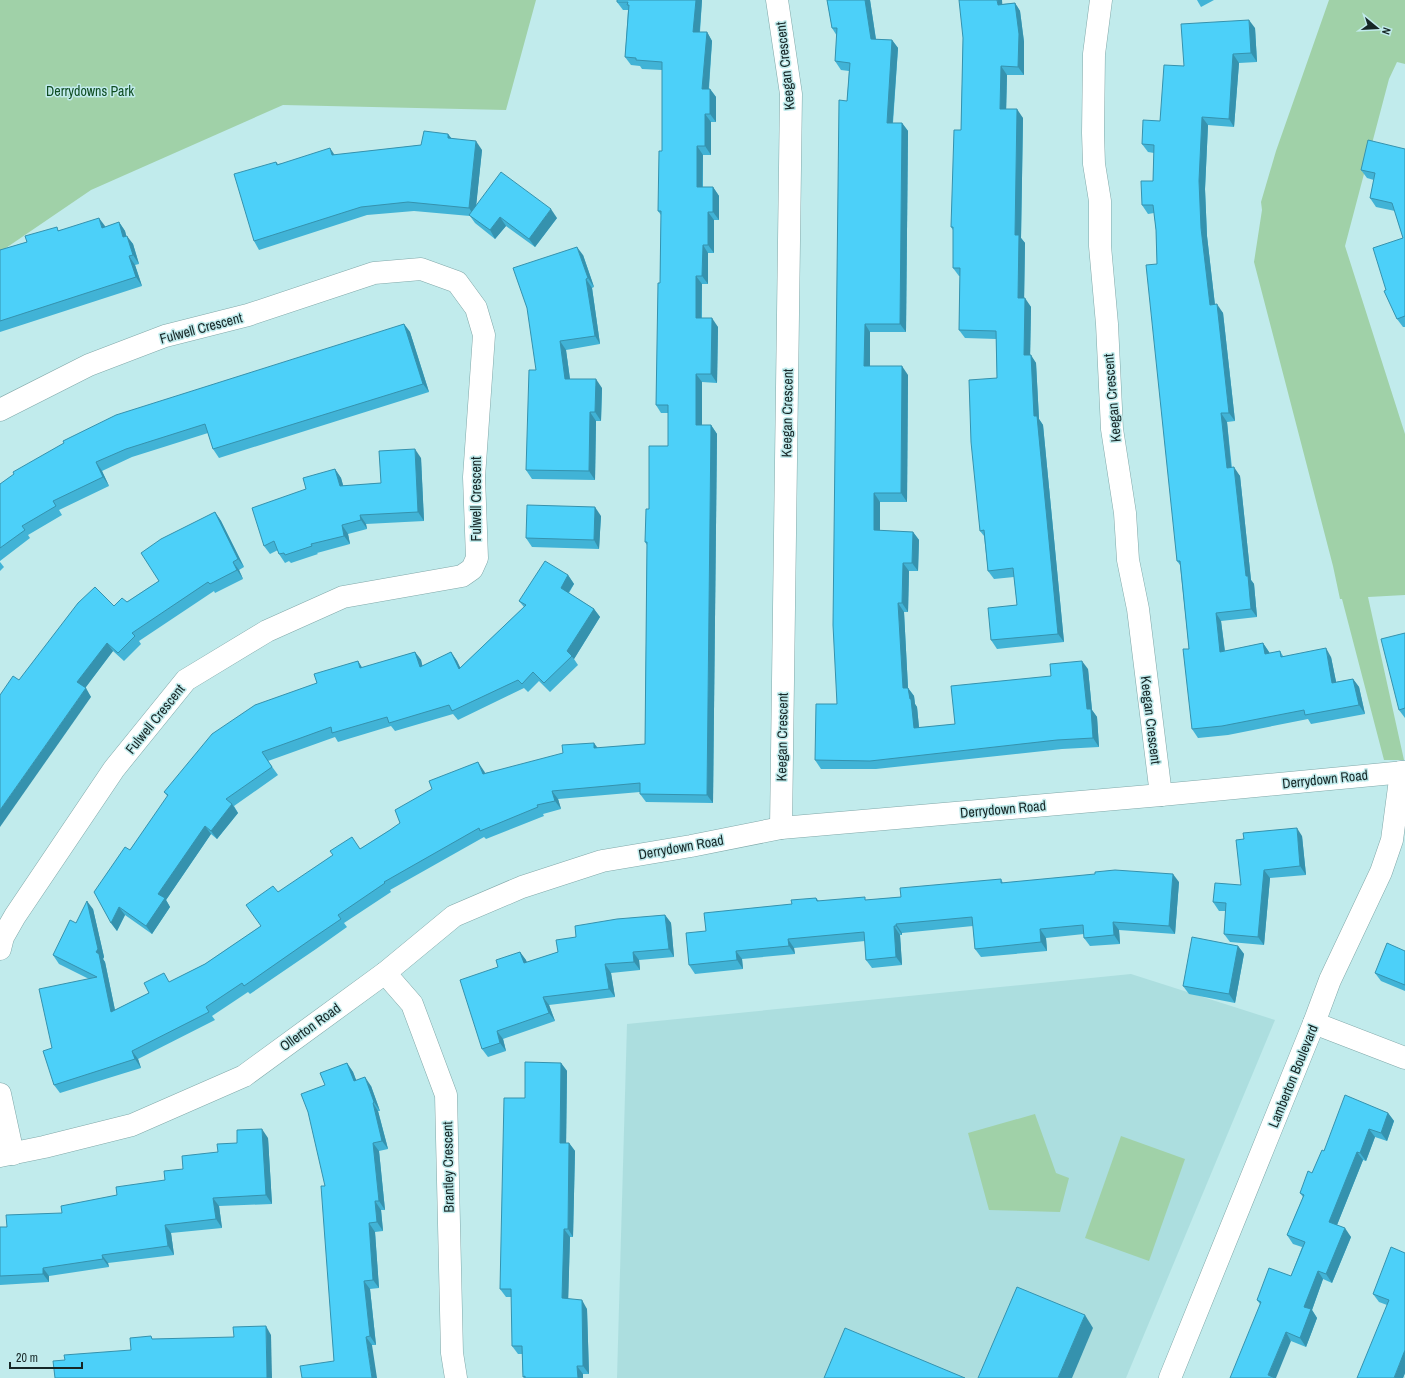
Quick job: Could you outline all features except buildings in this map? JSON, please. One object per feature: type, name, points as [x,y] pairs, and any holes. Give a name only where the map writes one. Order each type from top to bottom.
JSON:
[{"type":"street","name":"Keegan Crescent","points":[[777,0],[791,94],[781,828]]},
{"type":"street","name":"Keegan Crescent","points":[[1101,0],[1094,54],[1093,134],[1094,164],[1100,201],[1100,246],[1107,324],[1112,429],[1125,513],[1128,560],[1138,609],[1161,795]]},
{"type":"street","name":"Fulwell Crescent","points":[[0,410],[89,365],[165,336],[248,315],[374,273],[421,269],[457,282],[476,308],[484,335],[474,477],[477,558],[472,569],[462,576],[343,597],[267,631],[186,680],[114,769],[16,916],[4,937],[0,949]]},
{"type":"street","name":"Derrydown Road","points":[[602,861],[691,846],[781,828],[1161,795],[1403,772]]},
{"type":"street","name":"Lamberton Boulevard","points":[[1170,1378],[1330,980],[1381,872],[1392,840],[1403,772]]},
{"type":"street","name":"Ollerton Road","points":[[7,1155],[132,1125],[244,1076],[385,972],[454,916],[522,887],[602,861]]},
{"type":"street","name":"Brantley Crescent","points":[[385,972],[412,1004],[446,1095],[452,1353],[456,1378]]},
{"type":"street","points":[[1314,1023],[1405,1058]]},
{"type":"street","points":[[0,1094],[7,1155]]},
{"type":"shaded area","points":[[1131,974],[1275,1020],[1126,1378],[617,1378],[627,1024]]},
{"type":"green space","name":"Derrydowns Park","points":[[0,0],[536,0],[506,110],[283,105],[91,190],[0,252]]},
{"type":"green space","points":[[1329,0],[1405,0],[1405,64],[1397,62],[1389,79],[1345,246],[1405,434],[1405,595],[1368,597],[1404,760],[1384,760],[1342,599],[1340,599],[1333,566],[1254,262],[1262,210],[1261,202],[1276,151]]},
{"type":"green space","points":[[1035,1114],[1056,1173],[1069,1178],[1060,1212],[989,1210],[968,1133]]},
{"type":"green space","points":[[1121,1136],[1185,1159],[1149,1261],[1085,1238]]}]
